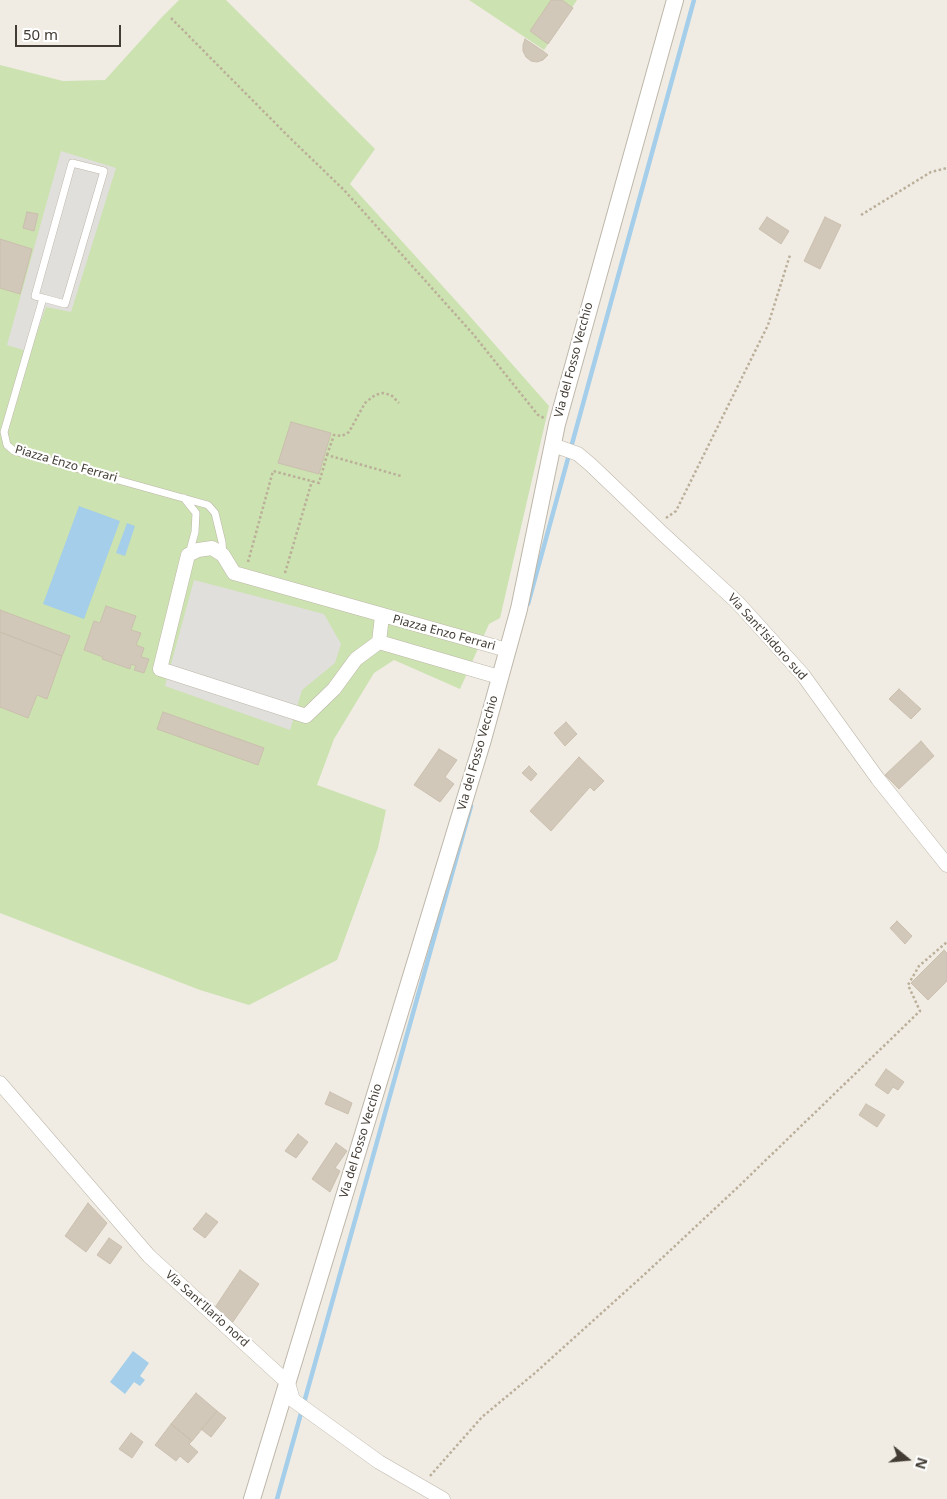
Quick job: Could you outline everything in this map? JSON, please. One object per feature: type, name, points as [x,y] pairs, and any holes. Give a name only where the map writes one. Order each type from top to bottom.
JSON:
[{"type":"street","name":"Via del Fosso Vecchio","points":[[252,1499],[473,771],[519,609],[559,447],[557,424],[675,0]]},
{"type":"street","name":"Via Sant'Isidoro sud","points":[[559,447],[578,454],[592,465],[654,526],[738,603],[803,675],[878,780],[947,865]]},
{"type":"street","points":[[223,555],[212,548],[198,550],[188,555],[160,669],[306,716],[334,689],[356,659],[379,642]]},
{"type":"street","name":"Piazza Enzo Ferrari","points":[[223,555],[234,573],[507,650]]},
{"type":"street","name":"Piazza Enzo Ferrari","points":[[382,616],[379,642],[499,677]]},
{"type":"street","name":"Via Sant'Ilario nord","points":[[0,1083],[149,1256],[288,1383]]},
{"type":"street","points":[[288,1383],[292,1400],[379,1462],[443,1499]]},
{"type":"lane","name":"Piazza Enzo Ferrari","points":[[72,163],[104,171],[65,304],[43,298],[35,296],[72,163]]},
{"type":"lane","name":"Piazza Enzo Ferrari","points":[[43,298],[4,432],[7,445],[14,451],[184,498]]},
{"type":"lane","points":[[184,498],[196,513],[195,532],[188,555]]},
{"type":"lane","points":[[184,498],[208,504],[215,513],[223,555]]},
{"type":"path","points":[[171,18],[344,190],[473,334],[538,415],[557,424]]},
{"type":"path","points":[[861,216],[931,172],[947,168]]},
{"type":"path","points":[[654,526],[676,511],[768,325],[790,255]]},
{"type":"path","points":[[244,576],[273,470],[319,483],[334,436],[342,436],[349,432],[365,403],[374,395],[383,393],[391,395],[399,403]]},
{"type":"path","points":[[327,455],[401,476]]},
{"type":"path","points":[[282,587],[312,481]]},
{"type":"path","points":[[421,1486],[482,1417],[535,1373],[653,1267],[738,1188],[920,1011],[908,985],[919,966],[947,942]]},
{"type":"green space","points":[[179,0],[226,0],[375,149],[350,184],[549,406],[500,618],[489,624],[460,689],[394,660],[374,673],[334,739],[317,785],[386,810],[378,848],[337,960],[249,1005],[200,990],[0,913],[0,65],[63,81],[105,80]]},
{"type":"green space","points":[[469,0],[577,0],[544,50]]},
{"type":"shaded area","points":[[61,151],[116,168],[71,312],[46,307],[30,352],[7,345]]},
{"type":"shaded area","points":[[194,580],[324,614],[341,644],[335,663],[302,690],[290,730],[165,686]]},
{"type":"water","points":[[79,506],[120,521],[84,619],[43,604]]},
{"type":"water","points":[[127,523],[135,526],[125,556],[116,553]]},
{"type":"water","points":[[133,1351],[149,1363],[140,1376],[145,1380],[140,1386],[134,1382],[125,1394],[110,1382]]},
{"type":"building","points":[[551,0],[562,0],[573,8],[548,44],[530,31]]},
{"type":"building","points":[[525,39],[548,55],[543,60],[531,61],[523,51]]},
{"type":"building","points":[[27,212],[38,214],[34,231],[23,228]]},
{"type":"building","points":[[767,217],[789,231],[781,244],[759,229]]},
{"type":"building","points":[[825,217],[841,225],[820,269],[804,261]]},
{"type":"building","points":[[0,239],[32,249],[20,294],[0,288]]},
{"type":"building","points":[[291,422],[331,433],[319,474],[278,463]]},
{"type":"building","points":[[106,606],[136,616],[131,630],[141,633],[136,645],[144,648],[141,657],[149,659],[144,673],[134,670],[136,666],[131,664],[130,669],[84,650],[94,621],[100,623]]},
{"type":"building","points":[[0,610],[70,636],[62,656],[0,632]]},
{"type":"building","points":[[0,632],[62,656],[47,699],[37,695],[28,718],[0,707]]},
{"type":"building","points":[[899,689],[921,709],[911,719],[889,699]]},
{"type":"building","points":[[163,712],[264,748],[258,765],[157,729]]},
{"type":"building","points":[[566,722],[577,734],[565,746],[554,733]]},
{"type":"building","points":[[921,741],[934,756],[899,789],[885,775]]},
{"type":"building","points":[[439,749],[457,760],[445,777],[454,784],[440,802],[414,785]]},
{"type":"building","points":[[579,757],[604,781],[594,791],[590,787],[551,831],[530,811]]},
{"type":"building","points":[[529,766],[537,774],[531,781],[522,773]]},
{"type":"building","points":[[897,921],[912,936],[905,944],[890,928]]},
{"type":"building","points":[[944,950],[947,953],[947,981],[928,1000],[911,983]]},
{"type":"building","points":[[886,1069],[904,1082],[898,1090],[893,1087],[888,1094],[875,1085]]},
{"type":"building","points":[[330,1092],[352,1103],[348,1114],[325,1104]]},
{"type":"building","points":[[866,1104],[885,1115],[877,1127],[859,1115]]},
{"type":"building","points":[[298,1134],[308,1142],[296,1158],[285,1151]]},
{"type":"building","points":[[336,1143],[347,1151],[335,1168],[340,1171],[330,1192],[312,1179]]},
{"type":"building","points":[[88,1203],[107,1223],[86,1252],[65,1236]]},
{"type":"building","points":[[206,1213],[218,1222],[205,1238],[193,1229]]},
{"type":"building","points":[[109,1238],[122,1247],[110,1264],[97,1255]]},
{"type":"building","points":[[240,1270],[259,1284],[230,1326],[214,1309]]},
{"type":"building","points":[[196,1393],[217,1411],[192,1441],[171,1424]]},
{"type":"building","points":[[217,1411],[226,1418],[211,1437],[201,1429]]},
{"type":"building","points":[[171,1424],[192,1441],[189,1444],[198,1452],[188,1463],[180,1456],[176,1461],[155,1445]]},
{"type":"building","points":[[131,1433],[143,1442],[132,1458],[119,1449]]},
{"type":"waterway","points":[[528,604],[694,0]]},
{"type":"waterway","points":[[277,1499],[471,806]]}]
